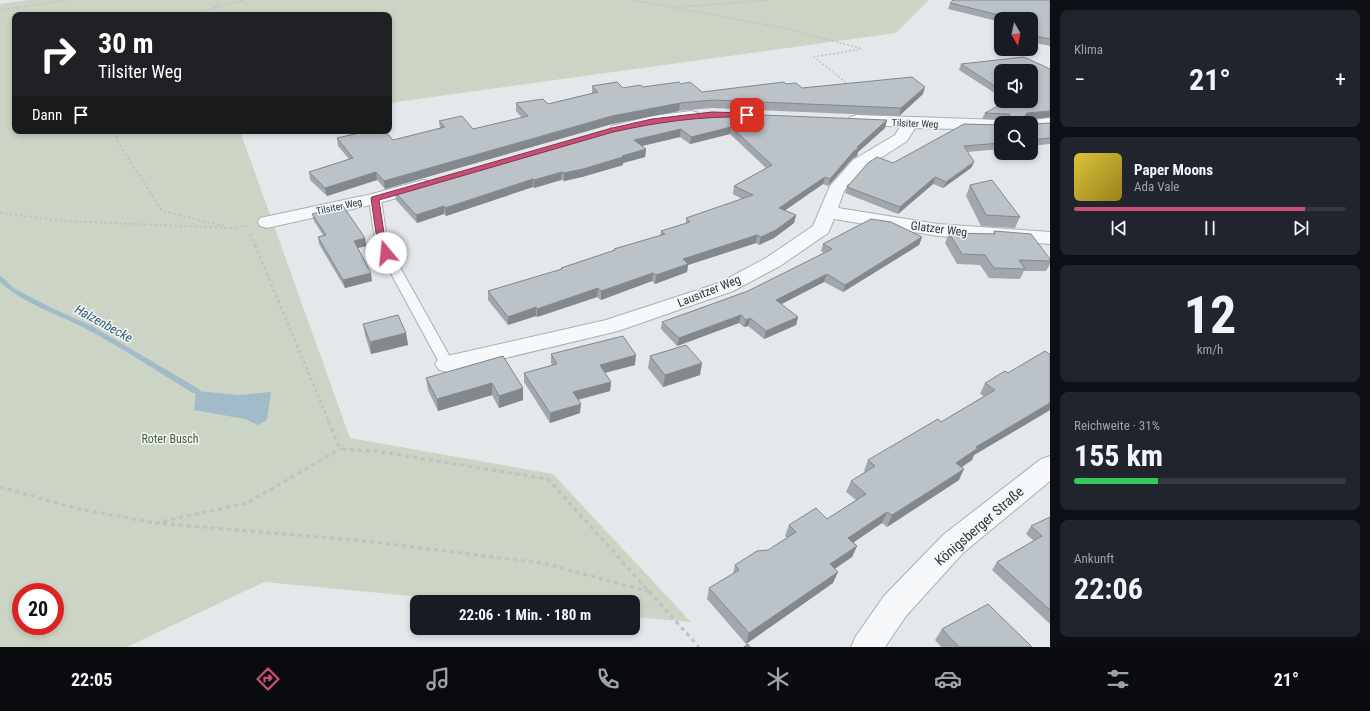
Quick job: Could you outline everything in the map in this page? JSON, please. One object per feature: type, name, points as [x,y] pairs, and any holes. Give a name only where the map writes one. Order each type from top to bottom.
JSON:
[{"type":"street","points":[[605,132],[652,121],[706,115]]},
{"type":"street","name":"Tilsiter Weg","points":[[837,120],[994,125]]},
{"type":"street","name":"Lausitzer Weg","points":[[447,364],[610,326],[726,287],[774,262],[821,229],[836,190],[859,164],[901,138],[910,123]]},
{"type":"street","points":[[1038,124],[1050,123]]},
{"type":"street","name":"Tilsiter Weg","points":[[268,222],[375,198],[436,182]]},
{"type":"street","name":"Glatzer Weg","points":[[828,212],[938,230],[1050,238]]},
{"type":"street","name":"Königsberger Straße","points":[[867,647],[894,606],[953,544],[1050,466]]},
{"type":"lane","points":[[375,198],[380,233],[386,253],[447,364]]},
{"type":"path","points":[[0,10],[68,0]]},
{"type":"path","points":[[215,8],[220,0]]},
{"type":"path","points":[[201,12],[243,0]]},
{"type":"path","points":[[632,0],[785,28],[863,49],[814,56],[850,87]]},
{"type":"path","points":[[675,8],[691,5],[768,0]]},
{"type":"path","points":[[116,134],[117,141],[162,211],[230,228]]},
{"type":"path","points":[[0,213],[64,222],[230,228],[268,222]]},
{"type":"path","points":[[247,226],[340,449]]},
{"type":"path","points":[[156,523],[247,503],[340,449],[374,451],[548,479],[699,647]]},
{"type":"path","points":[[0,487],[79,509],[156,523],[366,541],[542,563],[651,592]]},
{"type":"green space","name":"Roter Busch","points":[[28,0],[929,0],[896,33],[392,103],[392,12],[12,12],[12,134],[241,134],[350,438],[553,474],[691,622],[640,618],[640,595],[410,596],[264,582],[127,647],[0,647],[0,4]]},
{"type":"water","points":[[196,391],[239,395],[271,392],[267,420],[258,425],[245,419],[194,410]]},
{"type":"building","points":[[953,0],[1050,0],[1050,39],[1038,36],[1038,12],[994,12],[994,14],[950,3]]},
{"type":"building","points":[[1024,57],[1050,69],[1050,111],[1027,113],[1025,116],[985,113],[994,108],[1038,108],[1038,64],[994,64],[994,85],[961,64]]},
{"type":"building","points":[[912,77],[925,87],[901,108],[713,100],[680,103],[612,116],[384,181],[376,172],[325,188],[309,172],[353,158],[337,138],[355,134],[388,134],[393,140],[445,127],[439,121],[462,116],[473,129],[528,116],[516,103],[543,99],[548,104],[598,92],[592,86],[617,82],[623,88],[640,85],[643,87],[690,82],[702,92],[784,82],[786,84],[796,83],[802,88]]},
{"type":"building","points":[[713,113],[887,120],[857,147],[859,148],[854,151],[830,179],[825,177],[779,208],[796,215],[776,230],[761,237],[757,235],[683,259],[688,264],[656,275],[653,273],[601,291],[598,288],[537,309],[536,307],[508,317],[488,291],[562,269],[561,268],[615,250],[614,249],[665,234],[661,231],[690,222],[686,218],[753,195],[734,186],[772,165],[731,127],[691,137],[681,129],[634,140],[646,149],[622,156],[623,157],[583,169],[533,179],[445,208],[444,206],[416,215],[395,192],[616,128],[680,116]]},
{"type":"building","points":[[1050,123],[1050,138],[1038,139],[1038,124]]},
{"type":"building","points":[[964,124],[994,125],[994,144],[964,146],[974,162],[946,182],[935,177],[900,207],[847,187],[868,163],[877,157],[893,163]]},
{"type":"building","points":[[992,180],[1020,217],[986,215],[970,185]]},
{"type":"building","points":[[343,206],[365,238],[354,241],[371,273],[343,280],[318,237],[326,235],[312,214]]},
{"type":"building","points":[[871,219],[891,222],[922,237],[845,285],[827,274],[776,300],[798,317],[766,331],[750,318],[746,320],[741,315],[679,338],[662,322],[748,291],[832,249],[823,244]]},
{"type":"building","points":[[994,231],[1031,234],[1050,261],[1019,260],[1025,269],[994,268],[985,255],[962,254],[949,233],[995,234]]},
{"type":"building","points":[[398,315],[406,333],[370,342],[363,324]]},
{"type":"building","points":[[623,336],[636,355],[600,365],[611,382],[573,392],[581,404],[550,413],[524,373],[557,364],[551,354]]},
{"type":"building","points":[[686,345],[702,363],[665,375],[650,356]]},
{"type":"building","points":[[1045,351],[1050,354],[1050,403],[976,447],[978,448],[956,463],[964,469],[892,515],[887,512],[848,538],[857,546],[830,564],[838,572],[749,633],[709,588],[739,570],[735,565],[757,551],[768,550],[796,532],[789,525],[816,508],[827,519],[866,494],[851,481],[875,466],[868,460],[938,419],[941,422],[995,390],[985,383],[1005,371],[1008,373]]},
{"type":"building","points":[[503,356],[523,388],[499,396],[492,383],[437,399],[426,378]]},
{"type":"building","points":[[1050,517],[1050,610],[997,562],[1042,536],[1031,526]]},
{"type":"building","points":[[988,604],[1032,647],[959,647],[942,629]]},
{"type":"waterway","name":"Halzenbecke","points":[[0,278],[13,290],[50,310],[90,328],[196,391]]},
{"type":"route","points":[[386,253],[380,233],[375,198],[612,130],[652,121],[712,114],[747,115]]}]
